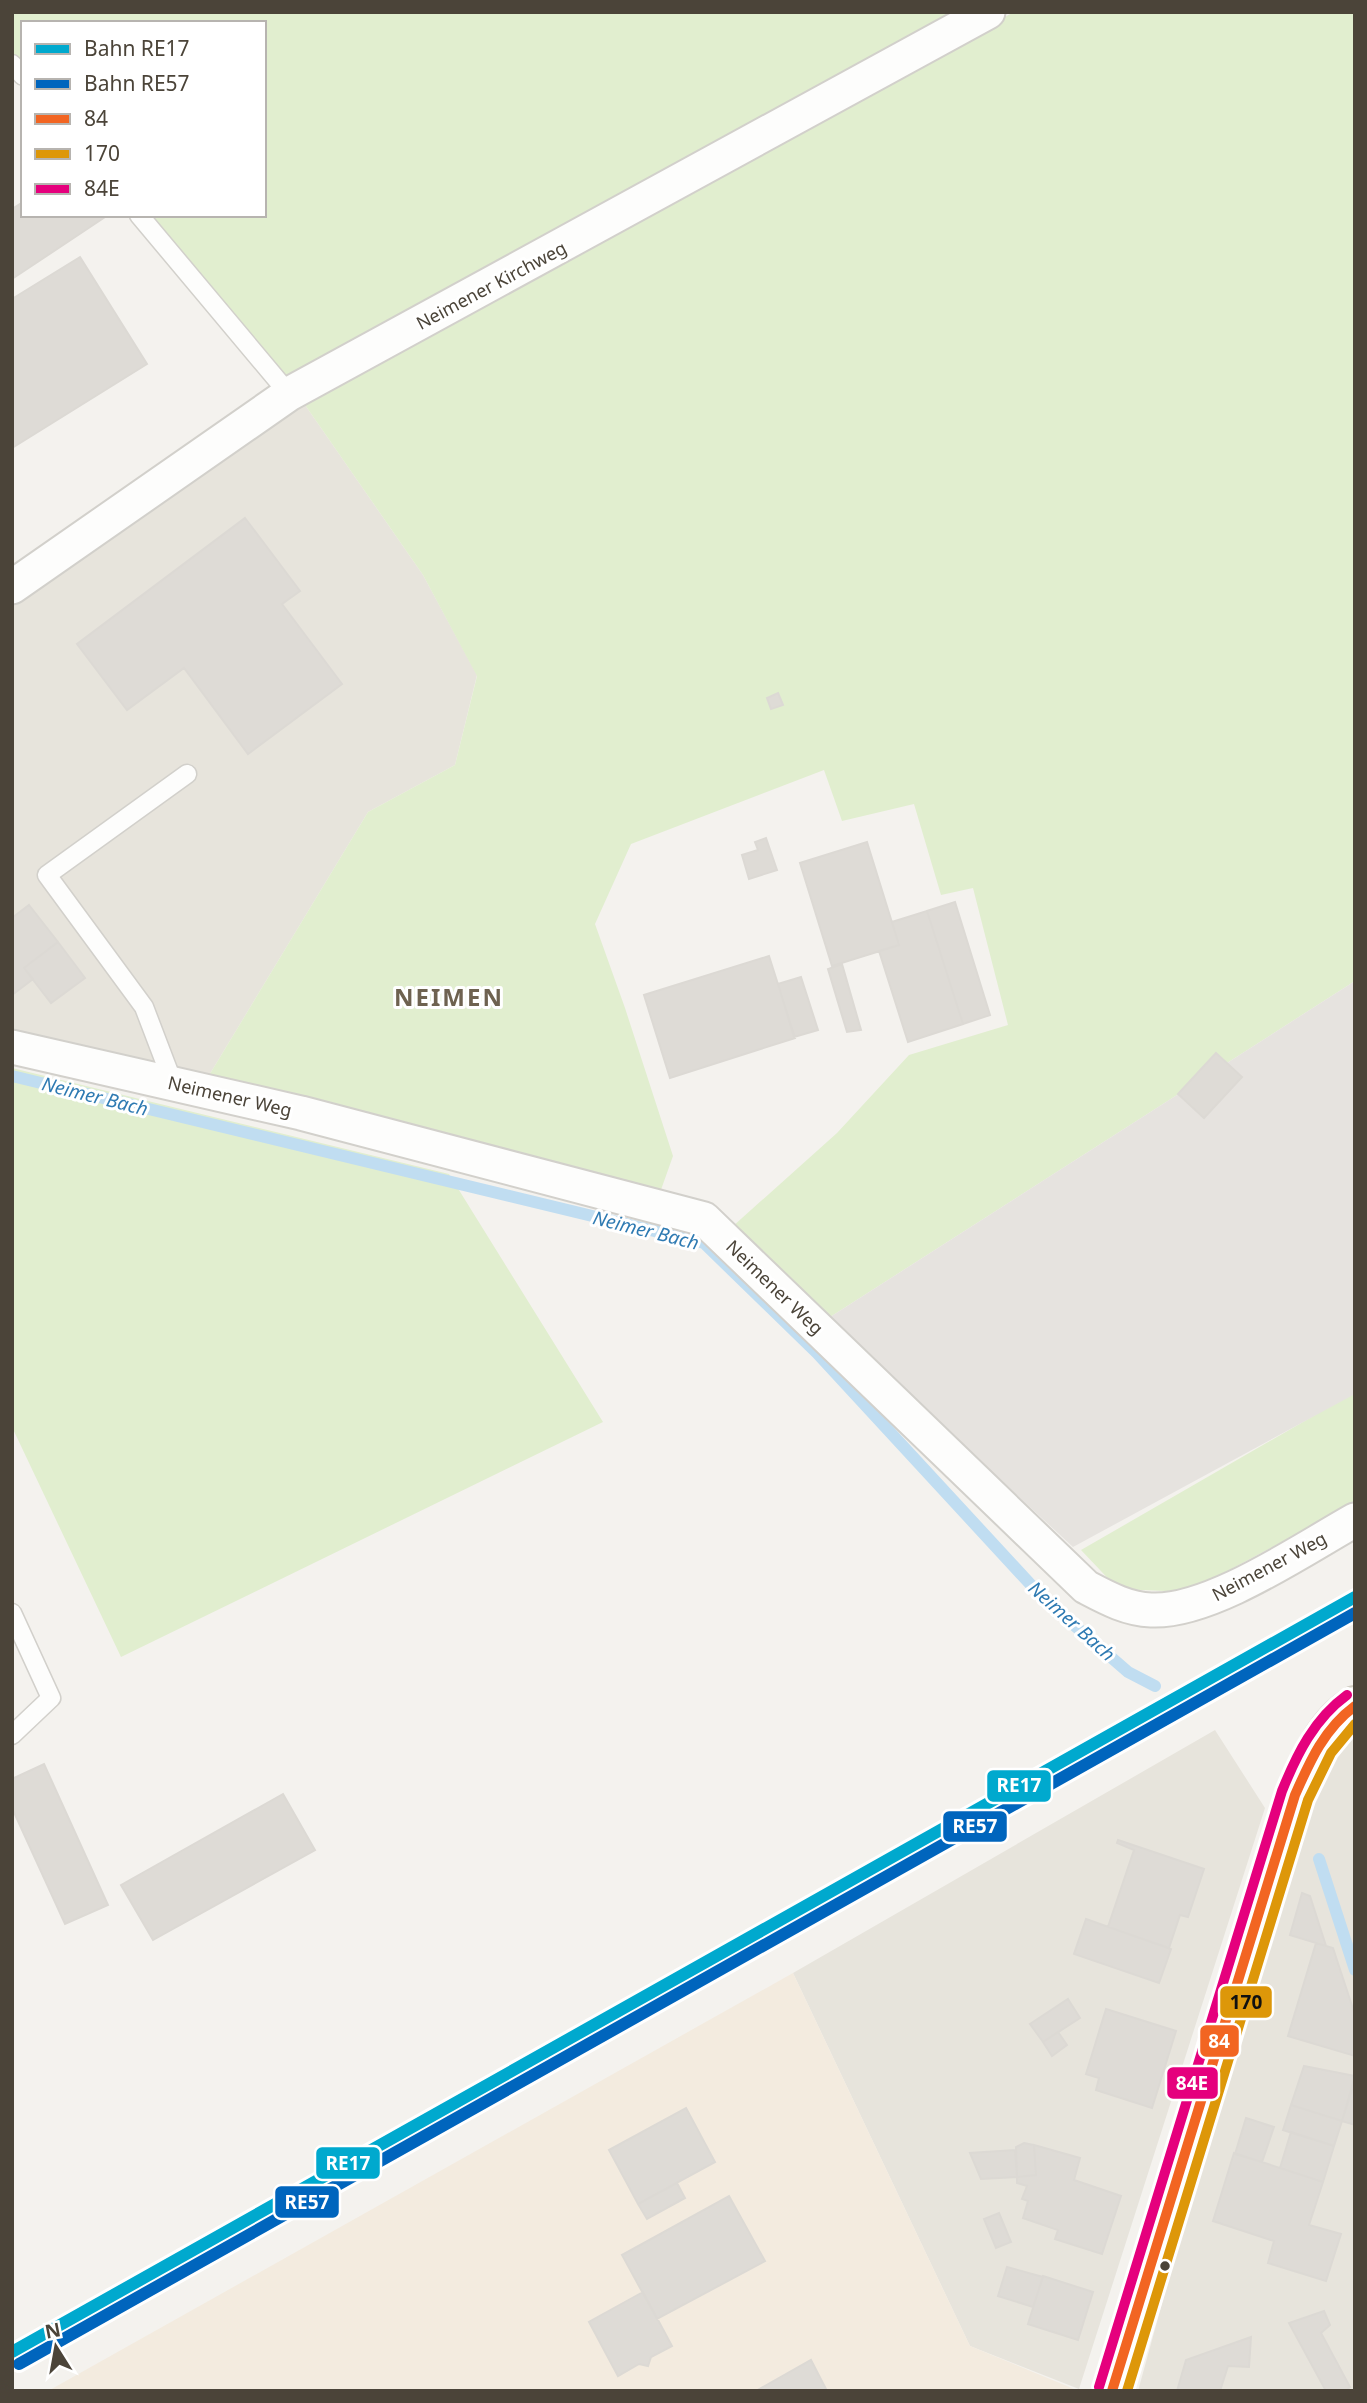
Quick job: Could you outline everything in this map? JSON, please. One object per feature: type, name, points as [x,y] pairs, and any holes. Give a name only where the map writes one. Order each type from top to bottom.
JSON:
[{"type":"main road","points":[[1112,2391],[1295,1795],[1315,1753],[1330,1730],[1355,1706]]},
{"type":"street","name":"Neimener Kirchweg","points":[[12,587],[289,394],[988,12]]},
{"type":"street","name":"Neimener Weg","points":[[12,1046],[301,1113],[704,1219],[1086,1587],[1118,1604],[1152,1611],[1193,1604],[1227,1592],[1355,1520]]},
{"type":"lane","points":[[141,217],[289,394]]},
{"type":"lane","points":[[173,1083],[144,1007],[47,875],[187,774]]},
{"type":"lane","points":[[12,1613],[51,1698],[12,1735]]},
{"type":"shaded area","points":[[303,402],[423,575],[477,675],[455,765],[368,812],[202,1087],[12,1036],[12,606]]},
{"type":"shaded area","points":[[1355,981],[1355,1394],[1073,1547],[827,1319]]},
{"type":"shaded area","points":[[1355,1714],[1355,2391],[1138,2391],[1301,1797]]},
{"type":"shaded area","points":[[1215,1730],[1265,1808],[1079,2389],[970,2346],[793,1973]]},
{"type":"shaded area","points":[[793,1973],[970,2346],[1079,2391],[48,2391]]},
{"type":"green space","points":[[12,12],[979,12],[290,387],[148,217],[266,217],[266,21],[21,21],[21,66],[12,56]]},
{"type":"green space","points":[[1014,12],[1355,12],[1355,981],[827,1319],[732,1227],[837,1133],[909,1055],[1008,1025],[973,888],[941,895],[914,804],[842,821],[824,770],[631,844],[595,924],[673,1156],[657,1201],[202,1087],[368,812],[455,765],[477,676],[423,575],[303,402],[694,185]]},
{"type":"green space","points":[[12,1068],[449,1174],[603,1422],[121,1657],[12,1427]]},
{"type":"green space","points":[[1355,1392],[1355,1503],[1188,1592],[1118,1589],[1081,1550]]},
{"type":"building","points":[[21,203],[21,217],[105,217],[12,279],[12,209]]},
{"type":"building","points":[[80,257],[147,364],[12,448],[12,299]]},
{"type":"building","points":[[245,518],[300,591],[282,604],[342,684],[248,754],[184,668],[127,710],[77,644]]},
{"type":"building","points":[[778,693],[783,705],[771,709],[767,698]]},
{"type":"building","points":[[766,838],[777,870],[749,879],[742,855],[758,850],[755,842]]},
{"type":"building","points":[[867,842],[899,945],[832,966],[800,863]]},
{"type":"building","points":[[955,902],[990,1015],[963,1024],[927,911]]},
{"type":"building","points":[[29,905],[58,942],[24,968],[33,979],[12,995],[12,918]]},
{"type":"building","points":[[927,911],[963,1024],[908,1042],[879,951],[899,945],[892,922]]},
{"type":"building","points":[[58,942],[85,978],[51,1003],[24,968]]},
{"type":"building","points":[[769,956],[795,1038],[670,1078],[644,995]]},
{"type":"building","points":[[842,964],[861,1030],[847,1032],[828,969]]},
{"type":"building","points":[[801,977],[818,1030],[794,1037],[778,984]]},
{"type":"building","points":[[1216,1053],[1242,1077],[1204,1118],[1178,1094]]},
{"type":"building","points":[[44,1764],[108,1905],[65,1924],[12,1808],[12,1779]]},
{"type":"building","points":[[283,1794],[315,1850],[153,1940],[121,1885]]},
{"type":"building","points":[[1118,1840],[1204,1869],[1188,1917],[1180,1915],[1169,1948],[1108,1927],[1134,1850],[1117,1843]]},
{"type":"building","points":[[1302,1893],[1310,1896],[1326,1946],[1290,1935]]},
{"type":"building","points":[[1086,1919],[1171,1949],[1159,1983],[1074,1954]]},
{"type":"building","points":[[1316,1943],[1333,1948],[1355,2015],[1355,2056],[1288,2036]]},
{"type":"building","points":[[1068,1999],[1080,2018],[1043,2042],[1030,2024]]},
{"type":"building","points":[[1106,2009],[1176,2031],[1152,2108],[1096,2090],[1099,2078],[1086,2074]]},
{"type":"building","points":[[1058,2032],[1067,2045],[1052,2056],[1043,2042]]},
{"type":"building","points":[[1304,2066],[1355,2076],[1342,2121],[1291,2105]]},
{"type":"building","points":[[1355,2080],[1355,2125],[1342,2121]]},
{"type":"building","points":[[1291,2105],[1342,2121],[1334,2146],[1283,2130]]},
{"type":"building","points":[[686,2108],[715,2162],[638,2204],[609,2150]]},
{"type":"building","points":[[1246,2118],[1274,2127],[1262,2162],[1235,2154]]},
{"type":"building","points":[[1291,2132],[1334,2146],[1323,2182],[1280,2168]]},
{"type":"building","points":[[1024,2143],[1034,2145],[1036,2175],[1017,2177],[1016,2147]]},
{"type":"building","points":[[1034,2145],[1080,2158],[1074,2180],[1121,2196],[1102,2254],[1055,2239],[1058,2230],[1023,2218],[1028,2201],[1022,2199],[1027,2186],[1017,2183],[1017,2177],[1036,2175]]},
{"type":"building","points":[[1015,2150],[1017,2177],[981,2179],[970,2153]]},
{"type":"building","points":[[1234,2153],[1323,2182],[1309,2225],[1341,2234],[1326,2281],[1268,2263],[1274,2241],[1213,2221]]},
{"type":"building","points":[[677,2183],[685,2198],[647,2219],[638,2204]]},
{"type":"building","points":[[729,2196],[765,2261],[657,2319],[622,2255]]},
{"type":"building","points":[[999,2213],[1011,2242],[996,2248],[984,2219]]},
{"type":"building","points":[[1007,2267],[1043,2277],[1033,2307],[998,2296]]},
{"type":"building","points":[[1043,2276],[1093,2292],[1078,2340],[1028,2324]]},
{"type":"building","points":[[643,2292],[672,2346],[651,2357],[648,2366],[639,2364],[618,2376],[589,2322]]},
{"type":"building","points":[[1324,2311],[1330,2325],[1321,2333],[1350,2387],[1345,2391],[1326,2391],[1289,2323]]},
{"type":"building","points":[[1251,2337],[1249,2367],[1228,2366],[1220,2391],[1177,2391],[1186,2360]]},
{"type":"building","points":[[811,2360],[827,2391],[756,2391]]},
{"type":"waterway","name":"Neimer Bach","points":[[12,1076],[704,1243],[817,1353],[1044,1599],[1128,1672],[1155,1686]]},
{"type":"waterway","name":"Neimer Bach","points":[[1319,1859],[1355,1970]]},
{"type":"rail line","name":"RE17","points":[[12,2352],[1355,1597]]},
{"type":"rail line","name":"RE57","points":[[19,2364],[1355,1613]]},
{"type":"transit line","name":"84E","points":[[1099,2387],[1282,1791],[1316,1726],[1335,1704],[1347,1695]]},
{"type":"transit line","name":"84","points":[[1112,2391],[1295,1795],[1326,1735],[1355,1706]]},
{"type":"transit line","name":"170","points":[[1127,2391],[1308,1800],[1331,1753],[1355,1724]]},
{"type":"district","name":"NEIMEN","points":[[449,996]]}]
